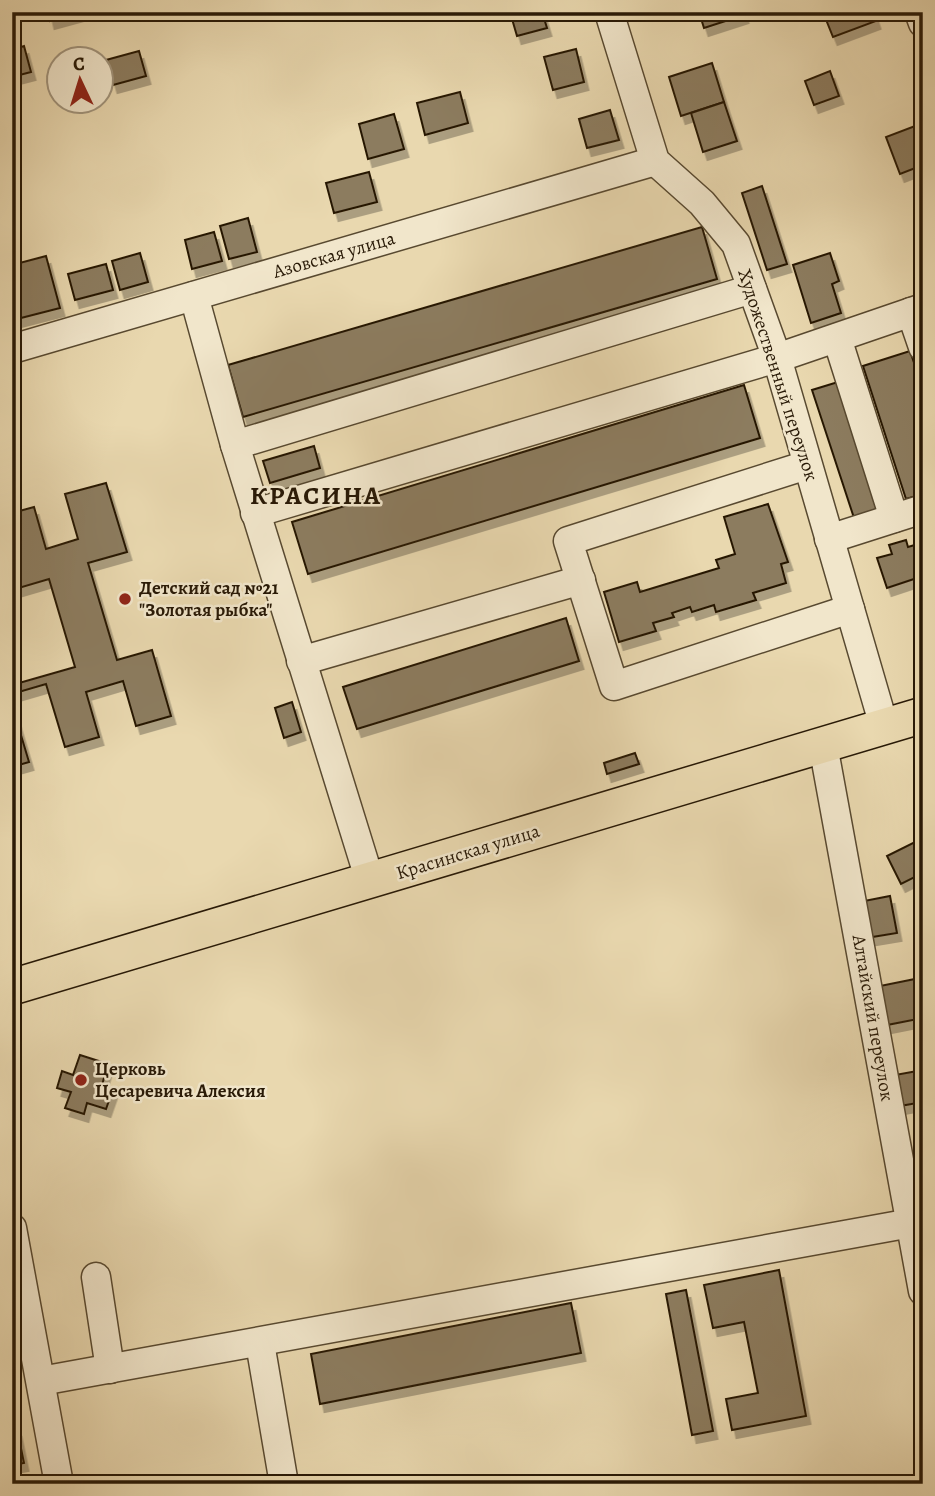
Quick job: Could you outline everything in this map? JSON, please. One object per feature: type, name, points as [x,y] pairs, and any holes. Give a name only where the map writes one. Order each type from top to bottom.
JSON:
[{"type":"main road","name":"Красинская улица","points":[[12,987],[923,715]]},
{"type":"street","points":[[609,12],[655,161]]},
{"type":"street","points":[[919,12],[923,23]]},
{"type":"street","name":"Художественный переулок","points":[[655,161],[702,203],[736,244],[777,358],[884,726]]},
{"type":"street","name":"Азовская улица","points":[[12,349],[655,161]]},
{"type":"street","points":[[234,445],[752,289]]},
{"type":"street","points":[[194,296],[234,445],[370,881]]},
{"type":"street","points":[[256,513],[777,358],[917,310],[923,347]]},
{"type":"street","points":[[837,338],[894,518]]},
{"type":"street","points":[[807,465],[568,541],[614,686],[850,609]]},
{"type":"street","points":[[829,539],[923,509]]},
{"type":"street","points":[[301,661],[580,580]]},
{"type":"street","name":"Алтайский переулок","points":[[823,745],[923,1291]]},
{"type":"street","points":[[41,1381],[911,1223]]},
{"type":"street","points":[[12,1228],[59,1484]]},
{"type":"street","points":[[96,1277],[110,1368]]},
{"type":"street","points":[[260,1343],[284,1484]]},
{"type":"building","points":[[48,12],[83,12],[50,21]]},
{"type":"building","points":[[510,12],[542,12],[547,28],[517,36]]},
{"type":"building","points":[[699,12],[743,12],[744,15],[704,28]]},
{"type":"building","points":[[823,12],[873,12],[876,21],[833,37]]},
{"type":"building","points":[[24,46],[31,72],[12,77],[12,50]]},
{"type":"building","points":[[576,49],[584,82],[553,90],[544,57]]},
{"type":"building","points":[[139,51],[146,76],[116,84],[116,57]]},
{"type":"building","points":[[712,63],[724,102],[681,116],[669,77]]},
{"type":"building","points":[[830,71],[839,96],[814,105],[805,81]]},
{"type":"building","points":[[460,92],[468,123],[425,135],[417,103]]},
{"type":"building","points":[[724,102],[737,141],[703,152],[691,113]]},
{"type":"building","points":[[610,110],[619,140],[587,148],[579,119]]},
{"type":"building","points":[[394,114],[404,149],[368,159],[359,124]]},
{"type":"building","points":[[923,123],[923,165],[900,174],[886,137]]},
{"type":"building","points":[[369,172],[377,202],[334,213],[326,183]]},
{"type":"building","points":[[762,186],[787,264],[767,270],[742,193]]},
{"type":"building","points":[[248,218],[257,252],[229,259],[220,226]]},
{"type":"building","points":[[702,227],[717,279],[243,417],[228,365]]},
{"type":"building","points":[[214,232],[222,261],[192,269],[185,240]]},
{"type":"building","points":[[140,253],[148,282],[120,290],[112,261]]},
{"type":"building","points":[[830,253],[839,281],[832,284],[841,313],[811,323],[793,265]]},
{"type":"building","points":[[46,256],[60,308],[17,319],[12,303],[12,265]]},
{"type":"building","points":[[106,264],[113,290],[75,300],[68,274]]},
{"type":"building","points":[[910,351],[923,389],[923,494],[906,499],[863,366]]},
{"type":"building","points":[[838,382],[881,516],[856,524],[812,390]]},
{"type":"building","points":[[744,385],[760,438],[308,574],[292,522]]},
{"type":"building","points":[[314,446],[320,468],[270,483],[263,461]]},
{"type":"building","points":[[106,483],[127,552],[88,563],[117,660],[152,650],[171,716],[136,726],[123,681],[86,692],[99,737],[65,747],[46,684],[12,694],[12,685],[75,667],[49,579],[12,590],[12,513],[34,507],[46,549],[78,539],[65,494]]},
{"type":"building","points":[[768,504],[788,562],[781,564],[786,583],[753,593],[756,600],[716,612],[714,605],[692,612],[690,607],[672,613],[674,617],[653,623],[656,631],[619,642],[604,592],[637,582],[640,592],[719,568],[716,560],[735,554],[724,517]]},
{"type":"building","points":[[906,540],[908,547],[918,544],[923,558],[923,576],[887,588],[877,558],[892,554],[889,545]]},
{"type":"building","points":[[566,618],[579,661],[357,729],[343,687]]},
{"type":"building","points":[[292,702],[301,732],[284,738],[275,708]]},
{"type":"building","points":[[12,705],[29,762],[12,767]]},
{"type":"building","points":[[635,753],[639,764],[607,774],[604,763]]},
{"type":"building","points":[[919,840],[923,847],[923,873],[901,884],[887,856]]},
{"type":"building","points":[[890,896],[897,933],[866,938],[859,902]]},
{"type":"building","points":[[915,979],[923,1018],[887,1025],[880,986]]},
{"type":"building","name":"Церковь Цесаревича Алексия","points":[[80,1055],[108,1064],[102,1085],[113,1089],[106,1109],[87,1103],[84,1114],[65,1108],[71,1092],[57,1088],[62,1071],[73,1075]]},
{"type":"building","points":[[923,1070],[923,1102],[900,1106],[895,1075]]},
{"type":"building","points":[[779,1270],[806,1416],[732,1430],[726,1399],[758,1393],[744,1322],[713,1328],[704,1285]]},
{"type":"building","points":[[686,1290],[713,1431],[692,1435],[666,1294]]},
{"type":"building","points":[[571,1303],[581,1353],[320,1404],[311,1354]]},
{"type":"building","points":[[17,1429],[24,1463],[12,1465],[12,1430]]},
{"type":"place","name":"Детский сад №21 \"Золотая рыбка\"","points":[[125,599]]},
{"type":"place","name":"Церковь Цесаревича Алексия","points":[[81,1080]]},
{"type":"district","name":"КРАСИНА","points":[[316,495]]}]
